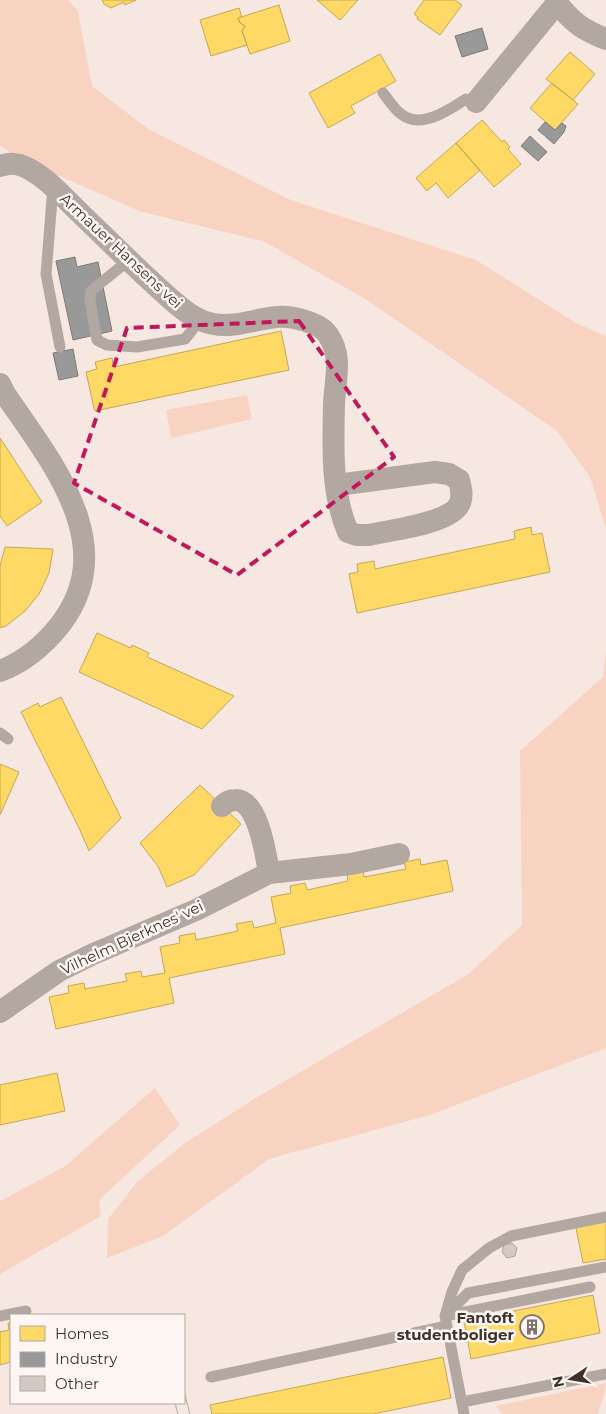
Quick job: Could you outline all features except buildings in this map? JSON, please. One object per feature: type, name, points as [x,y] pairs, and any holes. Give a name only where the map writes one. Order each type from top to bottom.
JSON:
[{"type":"street","points":[[476,102],[557,1],[568,17],[587,32],[606,39]]},
{"type":"street","name":"Armauer Hansens vei","points":[[0,166],[8,164],[20,165],[32,171],[52,187],[181,307],[198,319],[212,324],[230,326],[278,317],[314,322],[328,333],[336,347],[338,363],[334,402],[334,458],[337,485],[343,520],[348,532],[357,535],[369,535],[439,520],[452,513],[460,504],[462,492],[459,480],[449,474],[435,472],[337,485]]},
{"type":"street","points":[[0,384],[51,462],[81,527],[85,549],[84,572],[79,590],[68,614],[50,638],[13,666],[0,671]]},
{"type":"street","points":[[222,806],[230,800],[238,800],[248,804],[256,817],[270,873]]},
{"type":"street","name":"Vilhelm Bjerknes' vei","points":[[0,1012],[59,971],[91,955],[196,910],[270,873],[351,864],[399,854]]},
{"type":"lane","points":[[383,93],[398,111],[410,120],[436,118],[466,99],[476,102]]},
{"type":"lane","name":"Armauer Hansens vei","points":[[52,187],[46,274],[60,347]]},
{"type":"lane","points":[[129,260],[91,291],[90,301],[97,340],[107,345],[137,347],[185,338],[193,329],[198,319]]},
{"type":"lane","points":[[606,1217],[511,1236],[489,1248],[462,1270],[452,1292],[446,1321],[463,1408],[606,1374]]},
{"type":"lane","points":[[446,1321],[468,1293],[606,1267]]},
{"type":"lane","points":[[211,1377],[590,1287]]},
{"type":"lane","points":[[10,1314],[26,1311]]},
{"type":"highlighted area","points":[[299,321],[394,457],[237,575],[74,483],[127,328]]},
{"type":"shaded area","points":[[0,0],[68,0],[78,11],[92,86],[148,129],[291,200],[476,260],[576,323],[606,336],[606,529],[590,477],[557,431],[367,300],[265,242],[139,211],[23,160],[0,146]]},
{"type":"shaded area","points":[[247,395],[252,419],[171,438],[166,410]]},
{"type":"shaded area","points":[[606,650],[606,1048],[430,1115],[269,1159],[163,1236],[107,1258],[108,1219],[138,1181],[185,1143],[259,1096],[467,975],[522,925],[520,751],[603,677]]},
{"type":"shaded area","points":[[155,1088],[180,1125],[99,1200],[101,1216],[0,1274],[0,1201],[64,1167]]},
{"type":"shaded area","points":[[606,1383],[598,1414],[502,1414],[496,1406]]},
{"type":"tram line","points":[[185,1395],[190,1414]]},
{"type":"tram line","points":[[175,1404],[178,1414]]},
{"type":"place","name":"Fantoft studentboliger","points":[[532,1327]]}]
